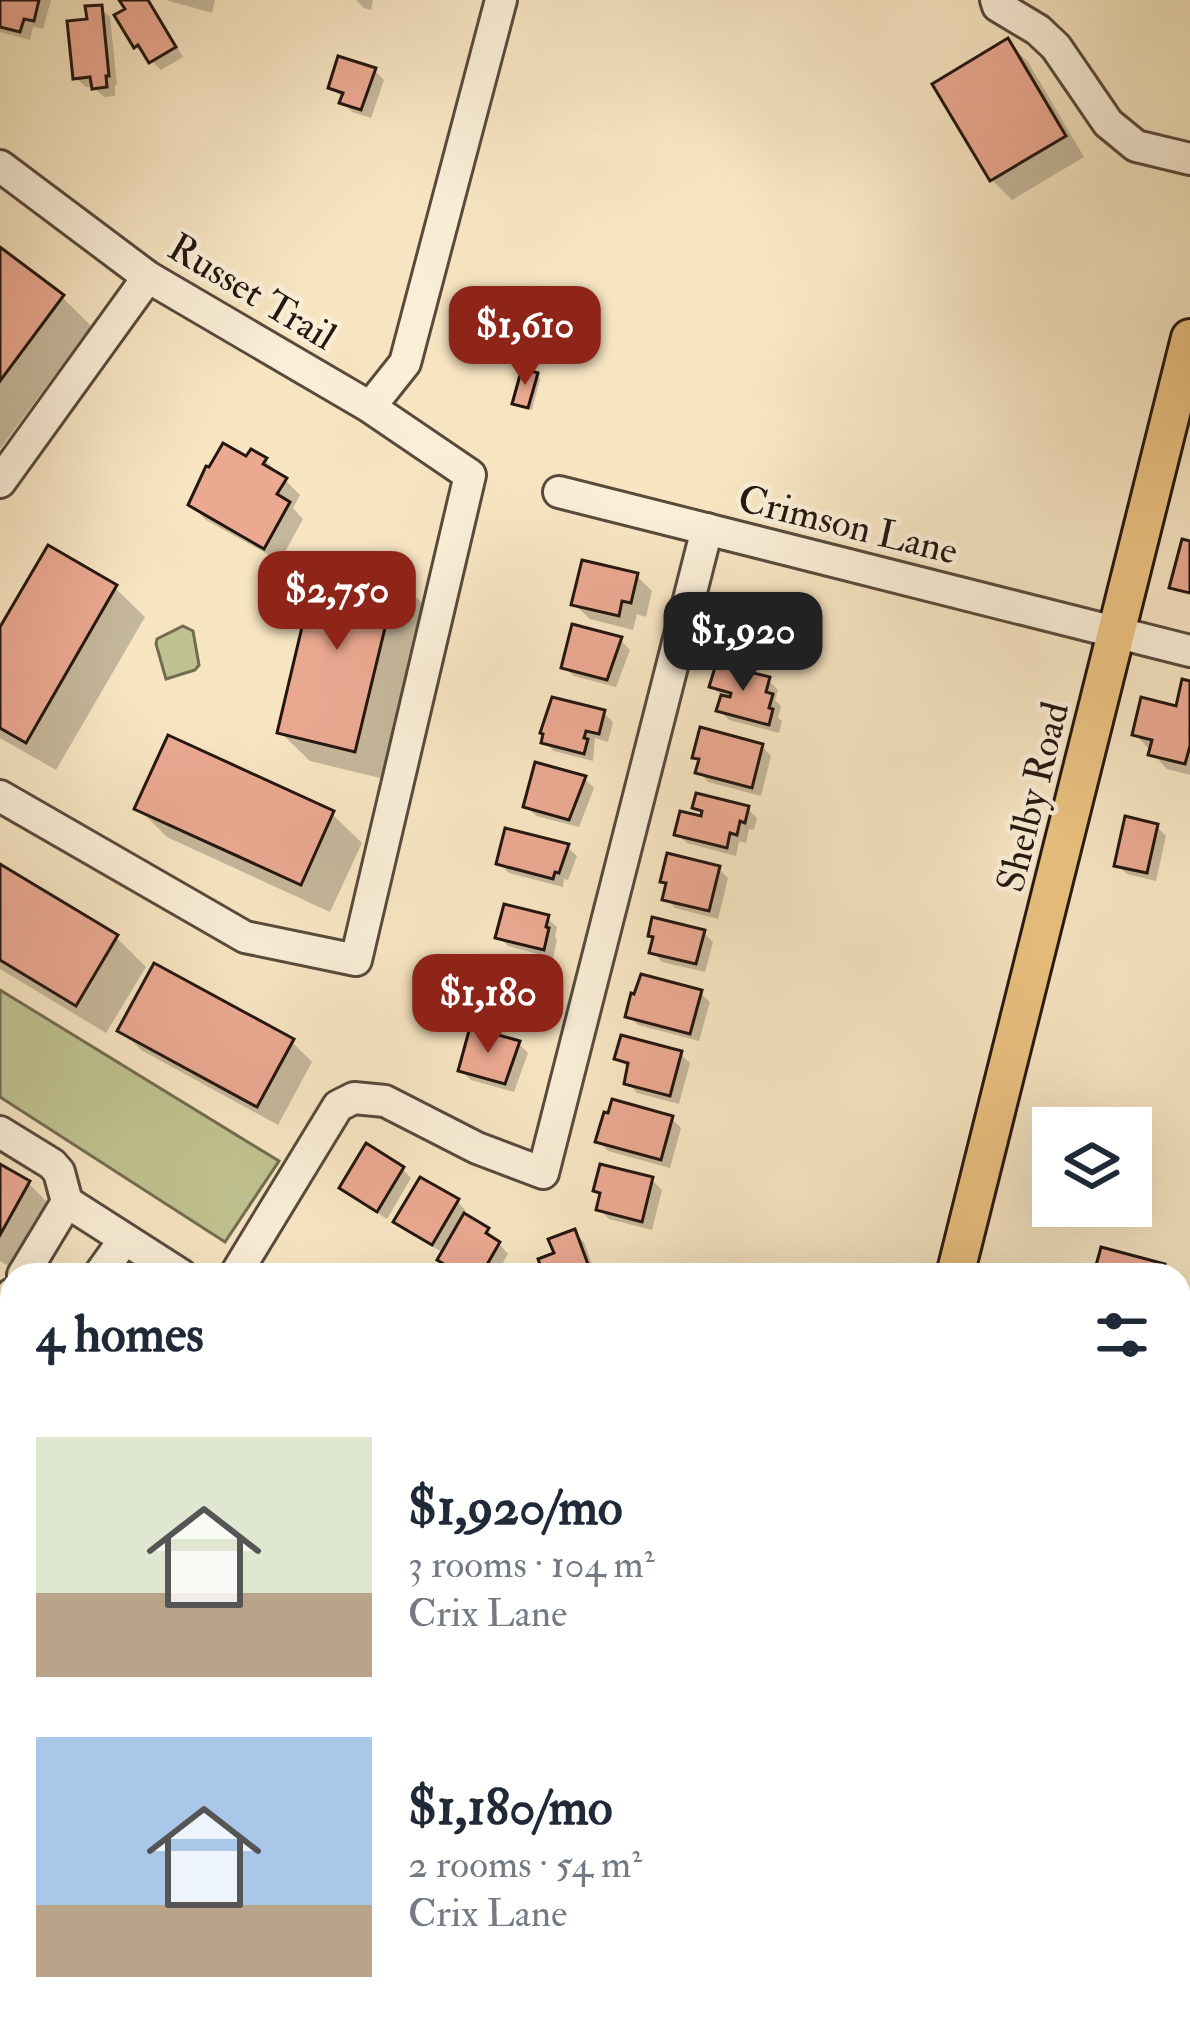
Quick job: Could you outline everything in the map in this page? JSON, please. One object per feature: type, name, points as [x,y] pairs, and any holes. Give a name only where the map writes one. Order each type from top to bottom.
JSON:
[{"type":"main road","name":"Shelby Road","points":[[958,1263],[1188,359]]},
{"type":"street","points":[[370,407],[406,363],[501,0]]},
{"type":"street","points":[[996,0],[1056,47],[1108,123],[1136,146],[1190,160]]},
{"type":"street","name":"Russet Trail","points":[[0,166],[148,278],[370,407],[470,476],[356,960],[245,937],[0,796]]},
{"type":"street","points":[[0,482],[148,278]]},
{"type":"street","name":"Crimson Lane","points":[[560,492],[1190,651]]},
{"type":"street","points":[[242,1263],[338,1106],[354,1099],[386,1101],[478,1148],[543,1173],[707,529]]},
{"type":"street","points":[[0,1132],[59,1172],[67,1202],[40,1263]]},
{"type":"street","points":[[67,1202],[161,1263]]},
{"type":"street","points":[[108,1263],[124,1240]]},
{"type":"green space","points":[[183,626],[193,631],[199,665],[166,679],[157,639]]},
{"type":"green space","points":[[0,990],[279,1161],[225,1242],[0,1097]]},
{"type":"building","points":[[0,0],[39,0],[34,21],[24,19],[20,32],[0,27]]},
{"type":"building","points":[[119,0],[148,0],[176,47],[149,63],[114,15],[125,9]]},
{"type":"building","points":[[102,5],[109,76],[107,87],[92,89],[90,77],[73,79],[67,21],[87,19],[85,6]]},
{"type":"building","points":[[1008,38],[1066,136],[990,181],[932,84]]},
{"type":"building","points":[[338,56],[376,68],[361,110],[339,103],[343,93],[328,88]]},
{"type":"building","points":[[0,247],[64,295],[0,381]]},
{"type":"building","points":[[522,368],[538,373],[528,408],[512,404]]},
{"type":"building","points":[[223,443],[246,456],[251,449],[267,458],[263,464],[287,478],[277,494],[290,502],[264,549],[188,505]]},
{"type":"building","points":[[1182,539],[1190,541],[1190,593],[1169,588]]},
{"type":"building","points":[[48,545],[117,585],[26,743],[0,728],[0,627]]},
{"type":"building","points":[[319,555],[398,574],[355,752],[277,733]]},
{"type":"building","points":[[582,560],[638,573],[631,603],[622,601],[619,616],[571,605]]},
{"type":"building","points":[[737,602],[784,615],[781,625],[793,629],[787,653],[775,649],[772,659],[720,645]]},
{"type":"building","points":[[572,624],[622,637],[607,680],[561,668]]},
{"type":"building","points":[[716,664],[770,677],[766,692],[773,694],[769,725],[716,711],[721,695],[730,697],[731,693],[709,687]]},
{"type":"building","points":[[1182,679],[1190,681],[1190,746],[1185,764],[1148,755],[1152,740],[1132,735],[1141,697],[1176,706]]},
{"type":"building","points":[[552,697],[605,710],[599,734],[586,731],[584,754],[541,743]]},
{"type":"building","points":[[700,727],[763,744],[752,788],[695,773],[699,759],[692,758]]},
{"type":"building","points":[[168,735],[334,811],[301,885],[134,809]]},
{"type":"building","points":[[535,762],[586,776],[569,820],[523,807]]},
{"type":"building","points":[[696,793],[749,806],[745,823],[740,821],[737,835],[730,833],[727,848],[674,835],[680,811],[701,816],[702,811],[692,808]]},
{"type":"building","points":[[1125,816],[1158,824],[1147,873],[1114,866]]},
{"type":"building","points":[[505,828],[569,844],[559,873],[553,879],[496,864]]},
{"type":"building","points":[[667,853],[720,866],[709,911],[662,900],[666,883],[660,882]]},
{"type":"building","points":[[0,864],[118,935],[76,1006],[0,960]]},
{"type":"building","points":[[504,904],[549,915],[544,950],[495,938]]},
{"type":"building","points":[[652,917],[705,930],[696,964],[649,953]]},
{"type":"building","points":[[154,963],[294,1039],[257,1107],[117,1031]]},
{"type":"building","points":[[486,964],[535,977],[520,1021],[474,1009]]},
{"type":"building","points":[[641,974],[702,990],[690,1034],[625,1017]]},
{"type":"building","points":[[470,1027],[520,1041],[505,1084],[458,1071]]},
{"type":"building","points":[[621,1035],[682,1051],[670,1096],[624,1084],[628,1063],[614,1059]]},
{"type":"building","points":[[612,1099],[673,1116],[661,1160],[595,1142]]},
{"type":"building","points":[[366,1143],[404,1167],[377,1212],[339,1188]]},
{"type":"building","points":[[0,1164],[30,1181],[0,1235]]},
{"type":"building","points":[[600,1164],[653,1177],[642,1222],[596,1210],[600,1193],[593,1191]]},
{"type":"building","points":[[420,1177],[459,1199],[432,1245],[393,1222]]},
{"type":"building","points":[[464,1213],[489,1228],[486,1233],[500,1242],[488,1263],[437,1260]]},
{"type":"building","points":[[575,1229],[588,1263],[540,1263],[538,1259],[554,1253],[548,1239]]},
{"type":"building","points":[[1101,1247],[1161,1263],[1097,1263]]}]
